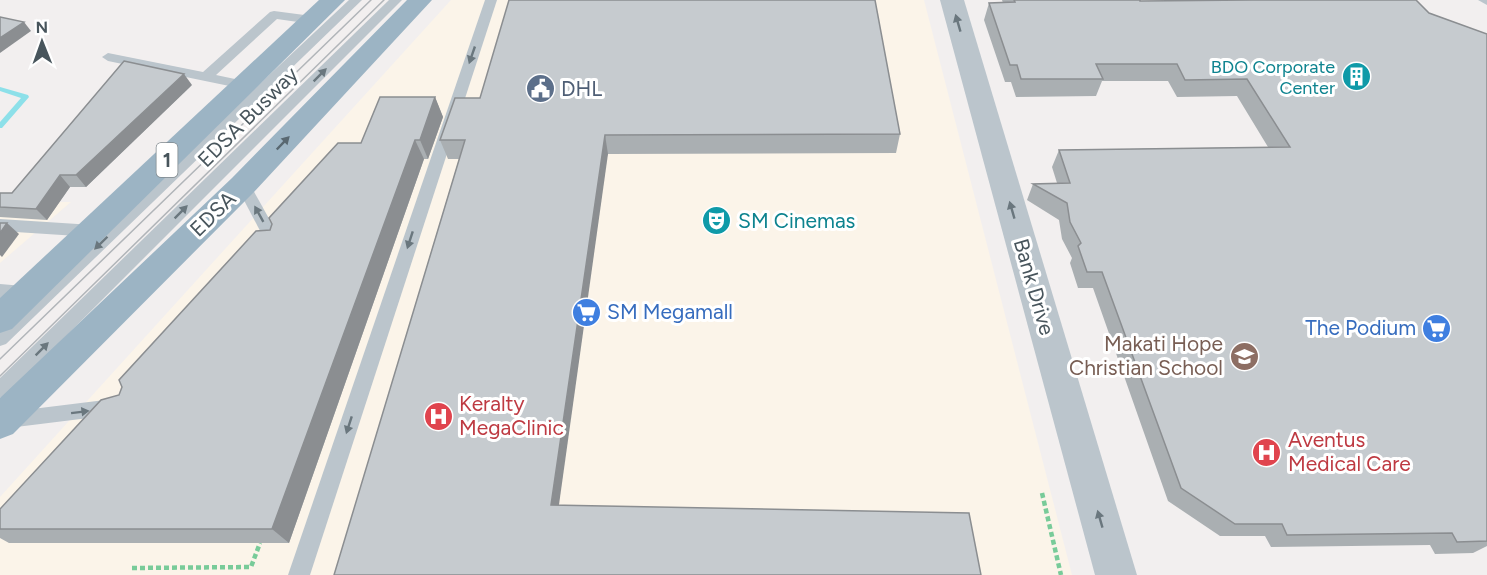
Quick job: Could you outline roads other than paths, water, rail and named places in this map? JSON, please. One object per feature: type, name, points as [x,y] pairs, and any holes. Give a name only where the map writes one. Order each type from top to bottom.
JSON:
[{"type":"highway","name":"1","points":[[0,319],[333,0]]},
{"type":"highway","name":"EDSA","points":[[0,414],[243,185],[420,0]]},
{"type":"street","name":"Bank Drive","points":[[952,0],[1116,575]]},
{"type":"lane","name":"EDSA Busway","points":[[0,339],[356,0]]},
{"type":"lane","name":"EDSA Busway","points":[[0,414],[396,0]]},
{"type":"lane","points":[[299,575],[491,0]]},
{"type":"lane","points":[[205,78],[274,15],[312,20]]},
{"type":"lane","points":[[108,57],[244,85]]},
{"type":"lane","points":[[243,185],[275,244]]},
{"type":"lane","points":[[0,225],[93,231]]},
{"type":"lane","points":[[0,291],[29,292]]},
{"type":"lane","points":[[0,414],[131,405]]},
{"type":"waterway","points":[[0,89],[26,97],[0,126]]},
{"type":"tram line","points":[[0,359],[371,0]]},
{"type":"tram line","points":[[0,376],[384,0]]},
{"type":"place","name":"BDO Corporate Center","points":[[1356,77]]},
{"type":"place","name":"DHL","points":[[540,89]]},
{"type":"place","name":"SM Cinemas","points":[[717,221]]},
{"type":"place","name":"SM Megamall","points":[[586,312]]},
{"type":"place","name":"The Podium","points":[[1437,328]]},
{"type":"place","name":"Makati Hope Christian School","points":[[1244,356]]},
{"type":"place","name":"Keralty MegaClinic","points":[[438,416]]},
{"type":"place","name":"Aventus Medical Care","points":[[1267,452]]}]
